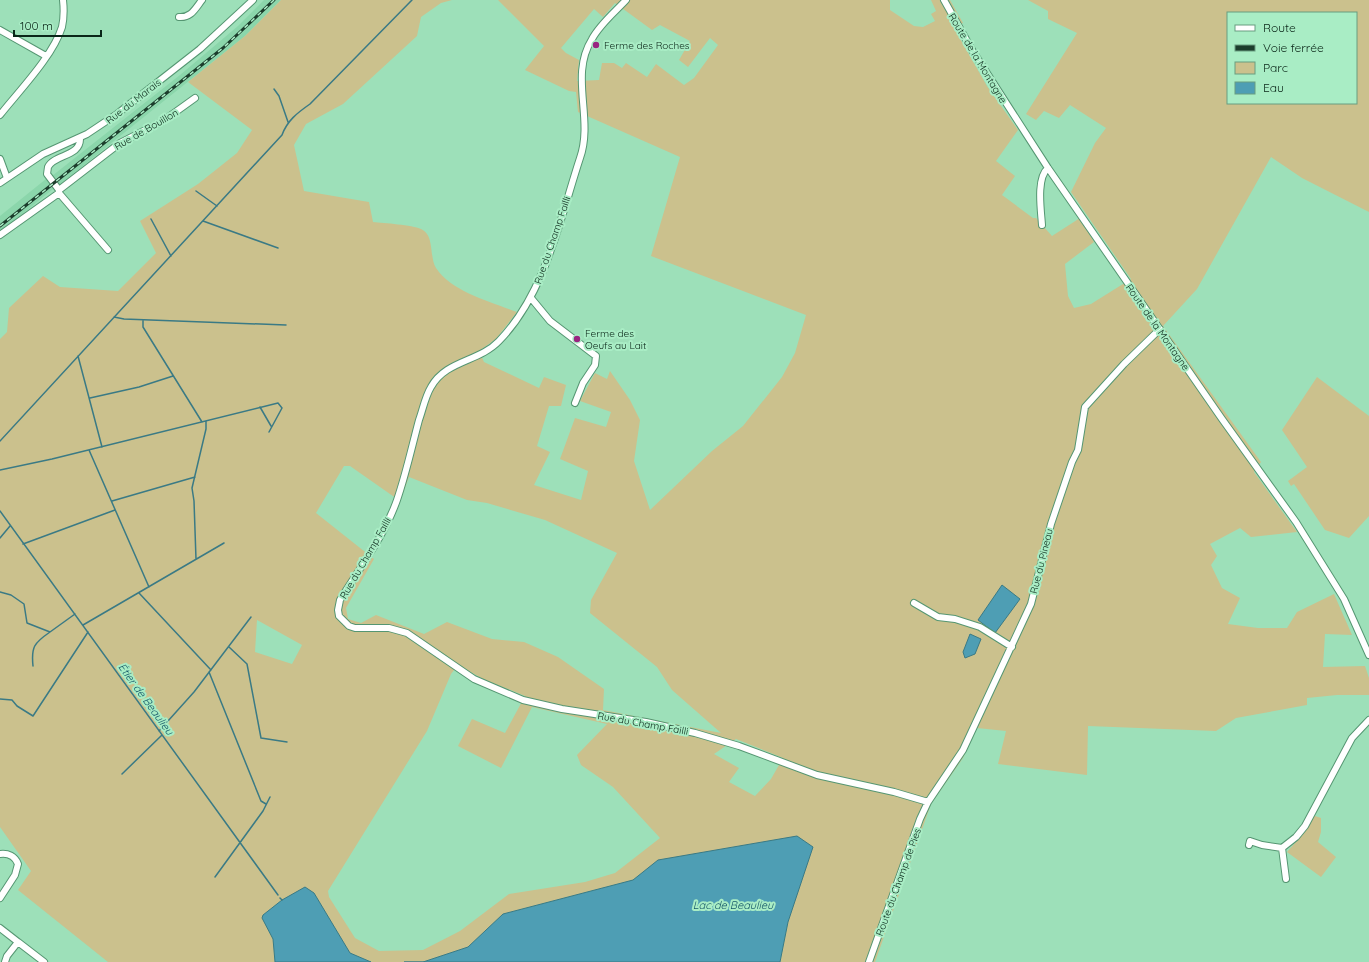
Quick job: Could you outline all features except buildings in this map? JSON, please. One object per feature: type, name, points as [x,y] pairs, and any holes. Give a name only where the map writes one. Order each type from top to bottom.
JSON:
[{"type":"street","points":[[0,115],[55,44],[62,27],[64,12],[63,0]]},
{"type":"street","points":[[179,17],[186,17],[193,13],[202,0]]},
{"type":"street","name":"Rue du Marais","points":[[0,183],[4,174],[43,154],[80,138],[117,114],[200,49],[253,0]]},
{"type":"street","name":"Rue du Champ Failli","points":[[626,0],[592,39],[582,61],[581,81],[585,112],[584,145],[543,271],[531,298],[497,343],[481,354],[446,370],[432,386],[424,402],[396,502],[377,542],[340,600],[338,610],[339,616],[344,623],[355,628],[389,628],[407,634],[474,679],[523,700],[562,709],[646,722],[695,733],[739,746],[817,775],[894,792],[928,802]]},
{"type":"street","name":"Route de la Montagne","points":[[944,0],[972,50],[1048,168],[1296,522],[1344,599],[1369,655]]},
{"type":"street","points":[[0,30],[46,56]]},
{"type":"street","name":"Rue de Bouillon","points":[[0,235],[120,143],[163,122],[195,98]]},
{"type":"street","points":[[80,138],[78,147],[73,152],[53,161],[48,167],[47,174],[59,191],[108,250]]},
{"type":"street","points":[[0,159],[4,174]]},
{"type":"street","points":[[1042,225],[1040,191],[1043,175],[1048,168]]},
{"type":"street","points":[[531,298],[550,321],[596,356],[595,365],[583,383],[575,403]]},
{"type":"street","name":"Rue du Pineau","points":[[928,802],[963,750],[1031,604],[1051,524],[1072,462],[1078,450],[1085,407],[1124,364],[1160,329]]},
{"type":"street","points":[[914,603],[938,617],[956,619],[980,627],[1012,647]]},
{"type":"street","points":[[1249,845],[1250,841],[1262,845],[1282,848],[1306,826],[1352,738],[1369,720]]},
{"type":"street","name":"Route du Champ de Pies","points":[[869,962],[920,818],[928,802]]},
{"type":"street","points":[[1282,848],[1286,879]]},
{"type":"street","points":[[0,854],[11,855],[16,859],[18,864],[14,876],[0,898]]},
{"type":"street","points":[[0,928],[44,962]]},
{"type":"street","points":[[5,962],[7,956],[18,942]]},
{"type":"shaded area","points":[[264,0],[281,0],[245,36],[59,185],[52,176],[180,75],[238,26]]},
{"type":"shaded area","points":[[46,179],[53,189],[0,232],[0,216]]},
{"type":"green space","points":[[281,0],[452,0],[441,3],[421,17],[417,36],[343,104],[306,124],[294,145],[304,191],[369,202],[373,222],[405,225],[421,229],[428,236],[430,241],[436,268],[452,284],[484,300],[517,312],[496,339],[479,351],[484,362],[539,388],[544,377],[566,385],[561,406],[549,406],[537,446],[550,452],[534,485],[581,500],[588,471],[560,459],[575,418],[606,427],[611,412],[580,401],[595,373],[607,379],[610,371],[630,400],[640,420],[634,461],[650,510],[712,451],[743,426],[782,377],[795,353],[806,315],[651,256],[680,157],[578,112],[576,92],[569,91],[525,70],[544,46],[498,0],[890,0],[890,10],[914,26],[923,27],[935,21],[931,14],[936,11],[931,0],[950,0],[963,23],[954,28],[987,86],[1018,130],[996,161],[1015,176],[1002,195],[1033,218],[1036,218],[1052,236],[1080,218],[1094,242],[1065,264],[1068,296],[1074,308],[1091,304],[1131,279],[1071,192],[1095,143],[1106,128],[1070,105],[1059,118],[1044,111],[1036,120],[1026,114],[1077,33],[1048,19],[1048,11],[1028,0],[1369,0],[1369,212],[1302,178],[1271,157],[1197,289],[1163,326],[1261,462],[1254,472],[1297,532],[1251,537],[1240,528],[1210,544],[1217,556],[1211,565],[1222,588],[1240,598],[1228,624],[1258,628],[1287,628],[1297,612],[1334,594],[1352,635],[1325,634],[1323,667],[1365,666],[1369,678],[1369,695],[1337,695],[1307,698],[1307,705],[1236,718],[1216,731],[1088,726],[1087,775],[998,764],[1006,731],[977,728],[963,758],[931,804],[875,962],[780,962],[788,922],[658,860],[633,880],[503,914],[468,947],[423,962],[371,962],[350,953],[314,893],[282,900],[263,915],[262,918],[273,939],[275,962],[108,962],[18,890],[31,871],[0,827],[0,339],[7,332],[9,308],[43,276],[60,287],[118,291],[156,253],[140,221],[198,184],[237,153],[252,130],[188,82],[245,36]],"holes":[[[615,3],[652,30],[660,25],[690,41],[679,60],[688,67],[710,38],[718,45],[694,78],[684,85],[656,64],[647,77],[626,63],[622,68],[614,63],[602,63],[599,80],[577,81],[579,60],[566,53],[561,48],[594,9],[603,17]],[[344,466],[350,466],[400,501],[409,477],[467,500],[487,503],[545,520],[617,553],[591,600],[590,613],[657,667],[672,690],[721,733],[603,710],[604,689],[558,657],[524,642],[492,639],[447,622],[424,634],[376,615],[361,623],[348,619],[346,608],[374,559],[316,513]],[[257,620],[302,645],[292,664],[255,652]],[[458,665],[483,679],[525,696],[505,733],[472,719],[458,746],[501,768],[532,707],[607,724],[577,755],[581,765],[613,787],[660,838],[615,873],[585,882],[509,894],[460,931],[423,950],[379,951],[355,938],[329,897],[328,891],[427,731],[451,674]],[[736,739],[783,758],[771,779],[755,796],[729,782],[739,768],[714,754]]]},
{"type":"green space","points":[[1317,377],[1369,416],[1369,516],[1349,538],[1325,530],[1294,484],[1291,486],[1288,481],[1307,467],[1282,430]]},
{"type":"green space","points":[[1312,815],[1321,818],[1321,832],[1318,842],[1336,857],[1321,877],[1287,852],[1301,836]]},
{"type":"water","points":[[1002,585],[1020,599],[995,633],[978,620]]},
{"type":"water","points":[[970,634],[981,639],[975,654],[965,658],[963,652]]},
{"type":"water","name":"Lac de Beaulieu","points":[[797,836],[813,847],[788,922],[780,962],[423,962],[468,947],[503,914],[633,880],[658,860]]},
{"type":"water","points":[[305,887],[314,893],[350,953],[371,962],[275,962],[273,939],[262,918],[263,915],[282,900]]},
{"type":"waterway","points":[[0,441],[282,135],[293,118],[310,104],[412,0]]},
{"type":"waterway","points":[[274,89],[279,96],[288,122]]},
{"type":"waterway","points":[[196,191],[217,206]]},
{"type":"waterway","points":[[151,219],[171,256]]},
{"type":"waterway","points":[[203,221],[278,248]]},
{"type":"waterway","points":[[114,317],[124,319],[286,325]]},
{"type":"waterway","points":[[143,321],[143,327],[202,422]]},
{"type":"waterway","points":[[78,356],[102,447]]},
{"type":"waterway","points":[[90,398],[139,387],[173,376]]},
{"type":"waterway","points":[[0,470],[52,459],[278,403],[282,408],[269,432]]},
{"type":"waterway","points":[[260,407],[271,426]]},
{"type":"waterway","points":[[196,559],[194,501],[192,488],[206,429],[206,421]]},
{"type":"waterway","points":[[89,450],[149,587]]},
{"type":"waterway","points":[[112,501],[195,477]]},
{"type":"waterway","points":[[23,544],[115,510]]},
{"type":"waterway","name":"Étier de Beaulieu","points":[[0,511],[278,895]]},
{"type":"waterway","points":[[0,538],[10,526]]},
{"type":"waterway","points":[[83,625],[224,543]]},
{"type":"waterway","points":[[0,592],[11,595],[24,604],[27,623],[50,632],[75,614]]},
{"type":"waterway","points":[[139,593],[211,670]]},
{"type":"waterway","points":[[159,731],[194,692],[251,617]]},
{"type":"waterway","points":[[33,666],[33,650],[40,639],[50,632]]},
{"type":"waterway","points":[[0,699],[12,700],[17,706],[33,716],[88,632]]},
{"type":"waterway","points":[[229,647],[247,664],[261,738],[287,742]]},
{"type":"waterway","points":[[209,672],[261,801],[266,804]]},
{"type":"waterway","points":[[122,774],[162,735]]},
{"type":"waterway","points":[[215,877],[263,811],[270,797]]},
{"type":"railway","points":[[0,226],[223,48],[274,0]]},
{"type":"place","name":"Ferme des Roches","points":[[596,45]]},
{"type":"place","name":"Ferme des Oeufs au Lait","points":[[577,339]]}]
